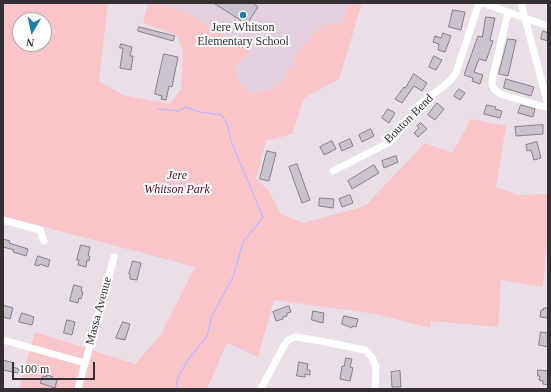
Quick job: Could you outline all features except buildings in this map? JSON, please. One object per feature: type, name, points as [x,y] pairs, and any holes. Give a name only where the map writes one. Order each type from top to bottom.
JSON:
[{"type":"street","points":[[481,3],[548,26]]},
{"type":"street","name":"Bouton Bend","points":[[333,171],[390,142],[418,106],[450,81],[456,73],[481,3]]},
{"type":"street","points":[[508,12],[493,76],[492,84],[494,89],[500,94],[548,106],[521,3]]},
{"type":"street","points":[[3,220],[40,230],[44,241]]},
{"type":"street","name":"Massa Avenue","points":[[78,389],[114,257]]},
{"type":"street","points":[[262,389],[285,344],[288,340],[295,337],[364,350],[372,358],[376,367],[375,389]]},
{"type":"street","points":[[3,340],[84,363]]},
{"type":"shaded area","points":[[148,3],[348,3],[344,21],[339,24],[324,25],[297,52],[281,82],[269,90],[249,93],[239,83],[234,66],[252,53]]},
{"type":"green space","name":"Jere Whitson Park","points":[[3,3],[108,3],[99,81],[123,95],[170,104],[181,89],[183,51],[177,35],[143,23],[148,3],[184,11],[252,52],[235,66],[239,83],[249,93],[269,90],[281,82],[297,52],[316,31],[324,25],[339,24],[344,21],[348,3],[362,3],[339,79],[304,98],[292,134],[266,141],[256,178],[268,190],[281,214],[303,223],[365,206],[425,143],[452,153],[471,119],[506,126],[496,187],[518,195],[548,194],[548,225],[543,287],[501,280],[498,327],[431,321],[430,328],[376,314],[274,300],[258,357],[227,343],[207,389],[19,389],[35,332],[135,364],[160,336],[195,267],[3,216]]},
{"type":"waterway","points":[[158,109],[178,111],[186,107],[200,112],[222,115],[228,126],[231,141],[263,217],[243,242],[233,277],[212,316],[207,336],[188,360],[177,379],[177,389]]},
{"type":"place","name":"Jere Whitson Elementary School","points":[[243,15]]}]
